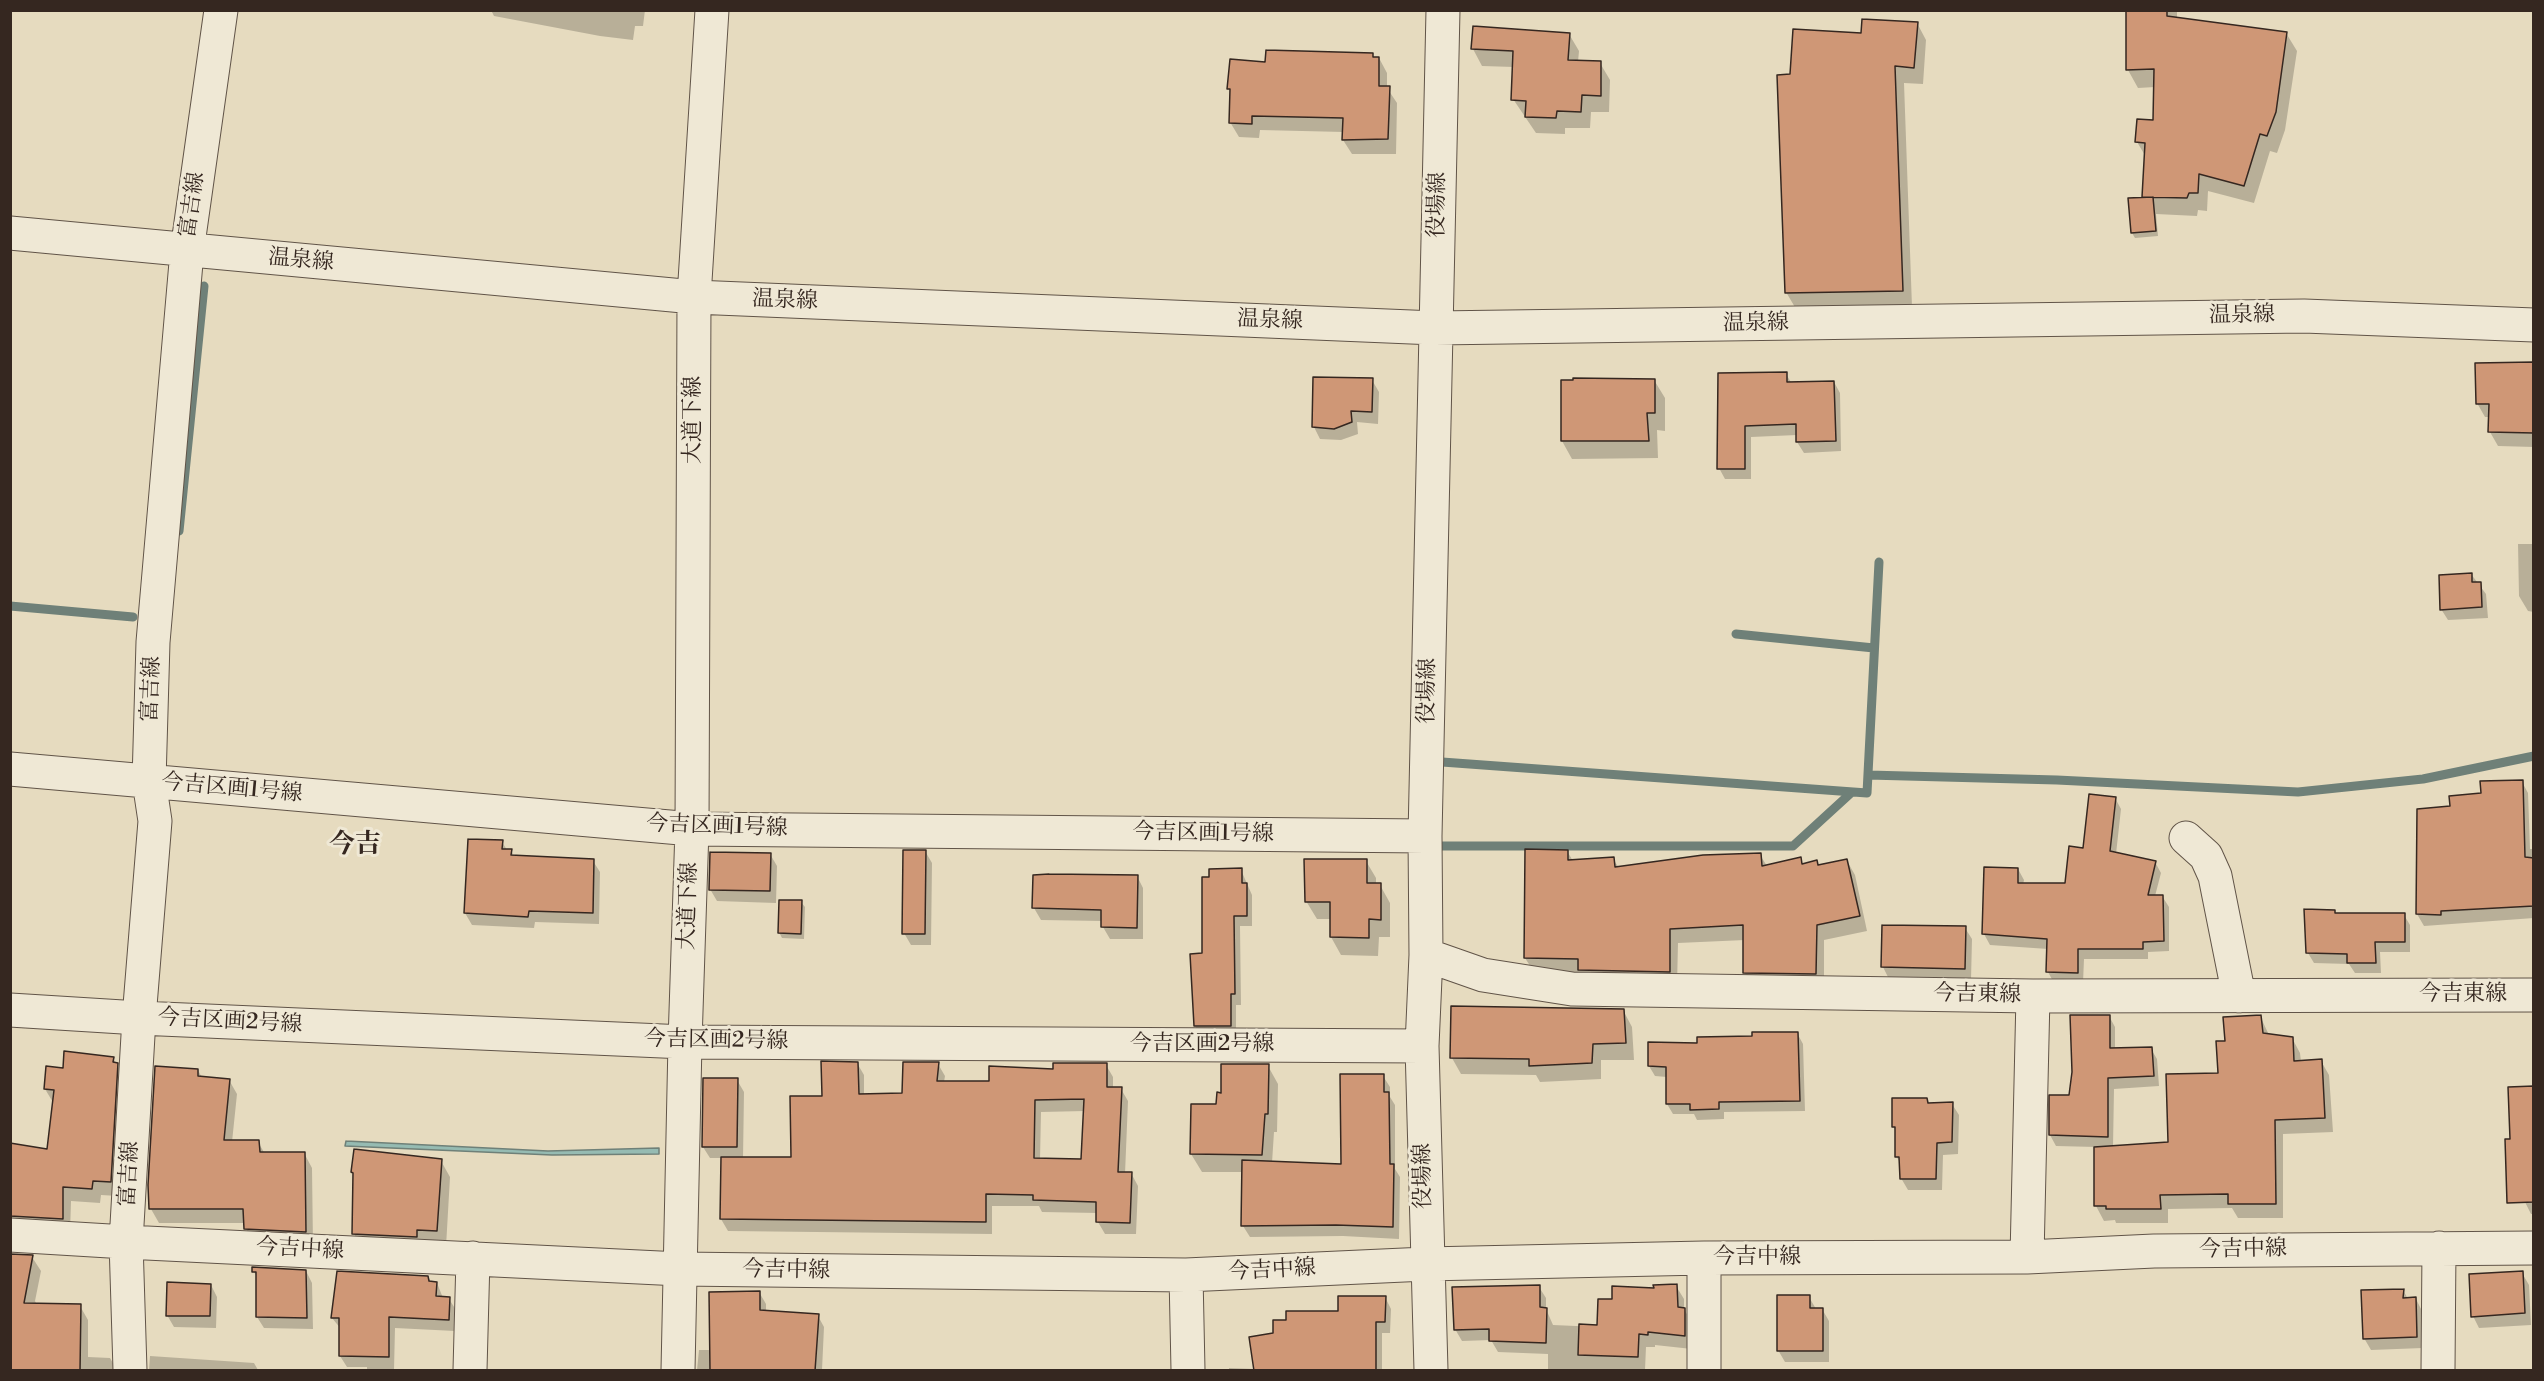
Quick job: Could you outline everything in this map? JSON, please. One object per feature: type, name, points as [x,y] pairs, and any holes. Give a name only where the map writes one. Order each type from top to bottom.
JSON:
[{"type":"street","name":"富吉線","points":[[130,1371],[126,1242],[139,1018],[155,821],[149,782],[153,642],[187,251],[221,10]]},
{"type":"street","name":"大道下線","points":[[678,1371],[692,829],[694,297],[712,10]]},
{"type":"street","name":"役場線","points":[[1431,1371],[1426,1264],[1422,1046],[1426,955],[1425,836],[1443,10]]},
{"type":"street","name":"温泉線","points":[[10,233],[694,297],[1435,328],[2304,316],[2534,325]]},
{"type":"street","name":"今吉区画1号線","points":[[10,769],[692,829],[1425,836]]},
{"type":"street","points":[[2186,838],[2206,856],[2215,876],[2240,996]]},
{"type":"street","name":"今吉東線","points":[[1426,955],[1483,975],[1572,989],[2033,996],[2534,995]]},
{"type":"street","points":[[2027,1257],[2033,996]]},
{"type":"street","name":"今吉区画2号線","points":[[10,1010],[139,1018],[685,1042],[1422,1046]]},
{"type":"street","name":"今吉中線","points":[[10,1234],[126,1242],[680,1269],[1186,1275],[1426,1264],[1704,1258],[2027,1257],[2154,1251],[2534,1248]]},
{"type":"street","points":[[2438,1371],[2439,1248]]},
{"type":"street","points":[[470,1371],[473,1258]]},
{"type":"street","points":[[1704,1258],[1704,1371]]},
{"type":"street","points":[[1186,1275],[1188,1371]]},
{"type":"water","points":[[346,1141],[548,1151],[659,1148],[659,1154],[552,1155],[345,1146]]},
{"type":"building","points":[[2126,10],[2167,10],[2167,16],[2287,32],[2276,112],[2267,136],[2260,134],[2244,186],[2199,174],[2198,193],[2189,193],[2187,198],[2142,197],[2145,143],[2135,142],[2137,119],[2153,120],[2154,69],[2126,70]]},
{"type":"building","points":[[1862,19],[1918,22],[1914,68],[1895,66],[1903,291],[1785,293],[1777,75],[1790,74],[1793,29],[1861,33]]},
{"type":"building","points":[[1473,26],[1570,33],[1568,60],[1601,61],[1601,96],[1582,95],[1581,112],[1557,111],[1556,118],[1525,117],[1526,101],[1511,100],[1513,51],[1471,49]]},
{"type":"building","points":[[1266,50],[1373,53],[1373,57],[1379,57],[1379,86],[1390,86],[1388,139],[1342,140],[1343,118],[1252,116],[1252,124],[1229,123],[1230,89],[1227,89],[1230,59],[1265,62]]},
{"type":"building","points":[[2153,197],[2156,231],[2131,233],[2128,198]]},
{"type":"building","points":[[2534,362],[2534,433],[2488,432],[2489,404],[2476,404],[2475,363]]},
{"type":"building","points":[[1787,372],[1787,382],[1834,381],[1836,441],[1796,442],[1796,424],[1745,426],[1745,469],[1717,469],[1718,373]]},
{"type":"building","points":[[1313,377],[1373,378],[1372,412],[1351,411],[1352,422],[1334,429],[1312,427]]},
{"type":"building","points":[[1573,378],[1655,379],[1655,413],[1647,413],[1649,441],[1561,441],[1561,380],[1573,380]]},
{"type":"building","points":[[2472,573],[2472,582],[2481,582],[2482,607],[2440,610],[2439,575]]},
{"type":"building","points":[[2523,780],[2525,857],[2534,858],[2534,906],[2441,911],[2441,915],[2416,914],[2417,809],[2450,806],[2449,796],[2481,793],[2480,781]]},
{"type":"building","points":[[2089,794],[2116,797],[2110,851],[2156,861],[2148,895],[2163,895],[2164,941],[2143,942],[2143,949],[2078,949],[2078,973],[2046,972],[2047,939],[1982,934],[1984,867],[2018,868],[2018,883],[2065,883],[2069,846],[2083,848]]},
{"type":"building","points":[[468,839],[503,840],[502,849],[512,849],[511,855],[594,859],[593,913],[529,911],[528,917],[464,913]]},
{"type":"building","points":[[1525,849],[1568,850],[1568,860],[1614,857],[1615,867],[1703,855],[1761,853],[1762,866],[1801,857],[1802,864],[1817,860],[1818,865],[1847,859],[1860,916],[1817,925],[1816,974],[1743,973],[1743,925],[1670,929],[1670,972],[1578,970],[1578,959],[1524,958]]},
{"type":"building","points":[[903,850],[926,850],[925,934],[902,934]]},
{"type":"building","points":[[710,852],[771,853],[770,891],[709,890]]},
{"type":"building","points":[[1304,859],[1367,859],[1367,883],[1381,883],[1381,920],[1369,919],[1369,938],[1330,937],[1330,902],[1305,902]]},
{"type":"building","points":[[1242,868],[1242,883],[1247,883],[1247,916],[1234,916],[1235,994],[1231,994],[1231,1026],[1194,1026],[1190,954],[1202,953],[1202,877],[1209,877],[1209,869]]},
{"type":"building","points":[[1033,875],[1138,875],[1137,928],[1101,927],[1101,910],[1032,908]]},
{"type":"building","points":[[779,900],[802,900],[801,934],[778,933]]},
{"type":"building","points":[[2304,909],[2335,910],[2335,913],[2405,913],[2405,942],[2375,942],[2376,963],[2347,963],[2347,954],[2306,953]]},
{"type":"building","points":[[1882,925],[1966,926],[1965,969],[1881,967]]},
{"type":"building","points":[[1451,1006],[1624,1009],[1626,1043],[1593,1044],[1592,1063],[1529,1066],[1529,1059],[1450,1058]]},
{"type":"building","points":[[2070,1015],[2110,1015],[2110,1048],[2152,1047],[2154,1076],[2108,1078],[2108,1137],[2049,1135],[2049,1095],[2069,1095],[2072,1072]]},
{"type":"building","points":[[2261,1015],[2263,1033],[2293,1037],[2294,1061],[2322,1059],[2325,1118],[2275,1120],[2276,1204],[2228,1204],[2228,1194],[2160,1195],[2161,1209],[2106,1209],[2106,1206],[2094,1206],[2094,1147],[2168,1142],[2166,1074],[2218,1073],[2216,1041],[2225,1041],[2223,1017]]},
{"type":"building","points":[[1752,1032],[1798,1032],[1800,1101],[1719,1102],[1719,1109],[1690,1110],[1690,1104],[1666,1104],[1666,1067],[1648,1066],[1648,1042],[1697,1043],[1697,1037],[1752,1036]]},
{"type":"building","points":[[64,1051],[114,1057],[113,1062],[118,1063],[111,1182],[93,1181],[92,1189],[63,1187],[63,1219],[10,1216],[10,1143],[47,1149],[54,1090],[44,1089],[46,1066],[63,1068]]},
{"type":"building","points":[[821,1061],[858,1062],[859,1094],[902,1093],[903,1062],[939,1062],[937,1081],[989,1081],[989,1066],[1053,1069],[1053,1063],[1107,1063],[1107,1087],[1122,1087],[1118,1172],[1132,1172],[1130,1223],[1096,1222],[1096,1202],[1033,1200],[1033,1195],[986,1194],[986,1222],[720,1219],[721,1157],[791,1157],[790,1096],[822,1096]],"holes":[[[1084,1099],[1081,1159],[1034,1158],[1035,1100]]]},
{"type":"building","points":[[1221,1064],[1269,1064],[1268,1114],[1265,1114],[1262,1155],[1190,1154],[1191,1104],[1216,1104],[1217,1092],[1221,1093]]},
{"type":"building","points":[[155,1066],[198,1069],[198,1076],[230,1079],[224,1140],[259,1140],[260,1152],[305,1152],[306,1232],[244,1229],[243,1209],[149,1209],[148,1185]]},
{"type":"building","points":[[1340,1074],[1384,1074],[1384,1092],[1389,1092],[1390,1164],[1394,1164],[1393,1227],[1241,1226],[1242,1160],[1341,1164]]},
{"type":"building","points":[[703,1078],[738,1078],[737,1147],[702,1147]]},
{"type":"building","points":[[2534,1086],[2534,1202],[2507,1203],[2505,1139],[2510,1139],[2508,1087]]},
{"type":"building","points":[[1892,1098],[1927,1098],[1928,1103],[1953,1102],[1952,1142],[1937,1143],[1936,1179],[1900,1179],[1899,1157],[1895,1157],[1895,1127],[1892,1127]]},
{"type":"building","points":[[354,1149],[442,1159],[437,1231],[417,1230],[417,1237],[352,1234],[353,1173],[351,1172]]},
{"type":"building","points":[[10,1254],[33,1255],[24,1303],[81,1304],[80,1371],[10,1371]]},
{"type":"building","points":[[252,1267],[306,1270],[307,1318],[256,1317],[256,1272],[252,1272]]},
{"type":"building","points":[[337,1271],[428,1276],[429,1281],[437,1282],[436,1296],[450,1297],[449,1320],[389,1317],[389,1357],[339,1356],[339,1318],[331,1318]]},
{"type":"building","points":[[2523,1271],[2525,1313],[2471,1317],[2469,1274]]},
{"type":"building","points":[[167,1282],[211,1284],[210,1316],[166,1316]]},
{"type":"building","points":[[1677,1284],[1678,1307],[1685,1308],[1685,1336],[1648,1332],[1648,1335],[1639,1334],[1638,1357],[1578,1355],[1579,1324],[1597,1325],[1598,1299],[1612,1299],[1612,1286],[1654,1288],[1653,1285]]},
{"type":"building","points":[[1540,1285],[1540,1307],[1547,1308],[1546,1343],[1489,1341],[1489,1329],[1454,1330],[1452,1287]]},
{"type":"building","points":[[2404,1289],[2403,1298],[2416,1297],[2417,1337],[2363,1339],[2361,1290]]},
{"type":"building","points":[[760,1291],[760,1310],[819,1314],[815,1371],[710,1371],[709,1292]]},
{"type":"building","points":[[1777,1295],[1810,1295],[1810,1308],[1823,1308],[1823,1351],[1777,1351]]},
{"type":"building","points":[[1338,1296],[1386,1296],[1385,1322],[1376,1322],[1376,1371],[1254,1371],[1249,1337],[1273,1333],[1273,1320],[1286,1320],[1286,1311],[1338,1311]]},
{"type":"waterway","points":[[179,531],[204,286]]},
{"type":"waterway","points":[[1442,762],[1867,793],[1879,562]]},
{"type":"waterway","points":[[10,606],[133,617]]},
{"type":"waterway","points":[[1736,634],[1874,648]]},
{"type":"waterway","points":[[1868,775],[2057,780],[2298,792],[2423,779],[2534,756]]},
{"type":"waterway","points":[[1442,846],[1793,846],[1852,792]]},
{"type":"district","name":"今吉","points":[[355,846]]}]
